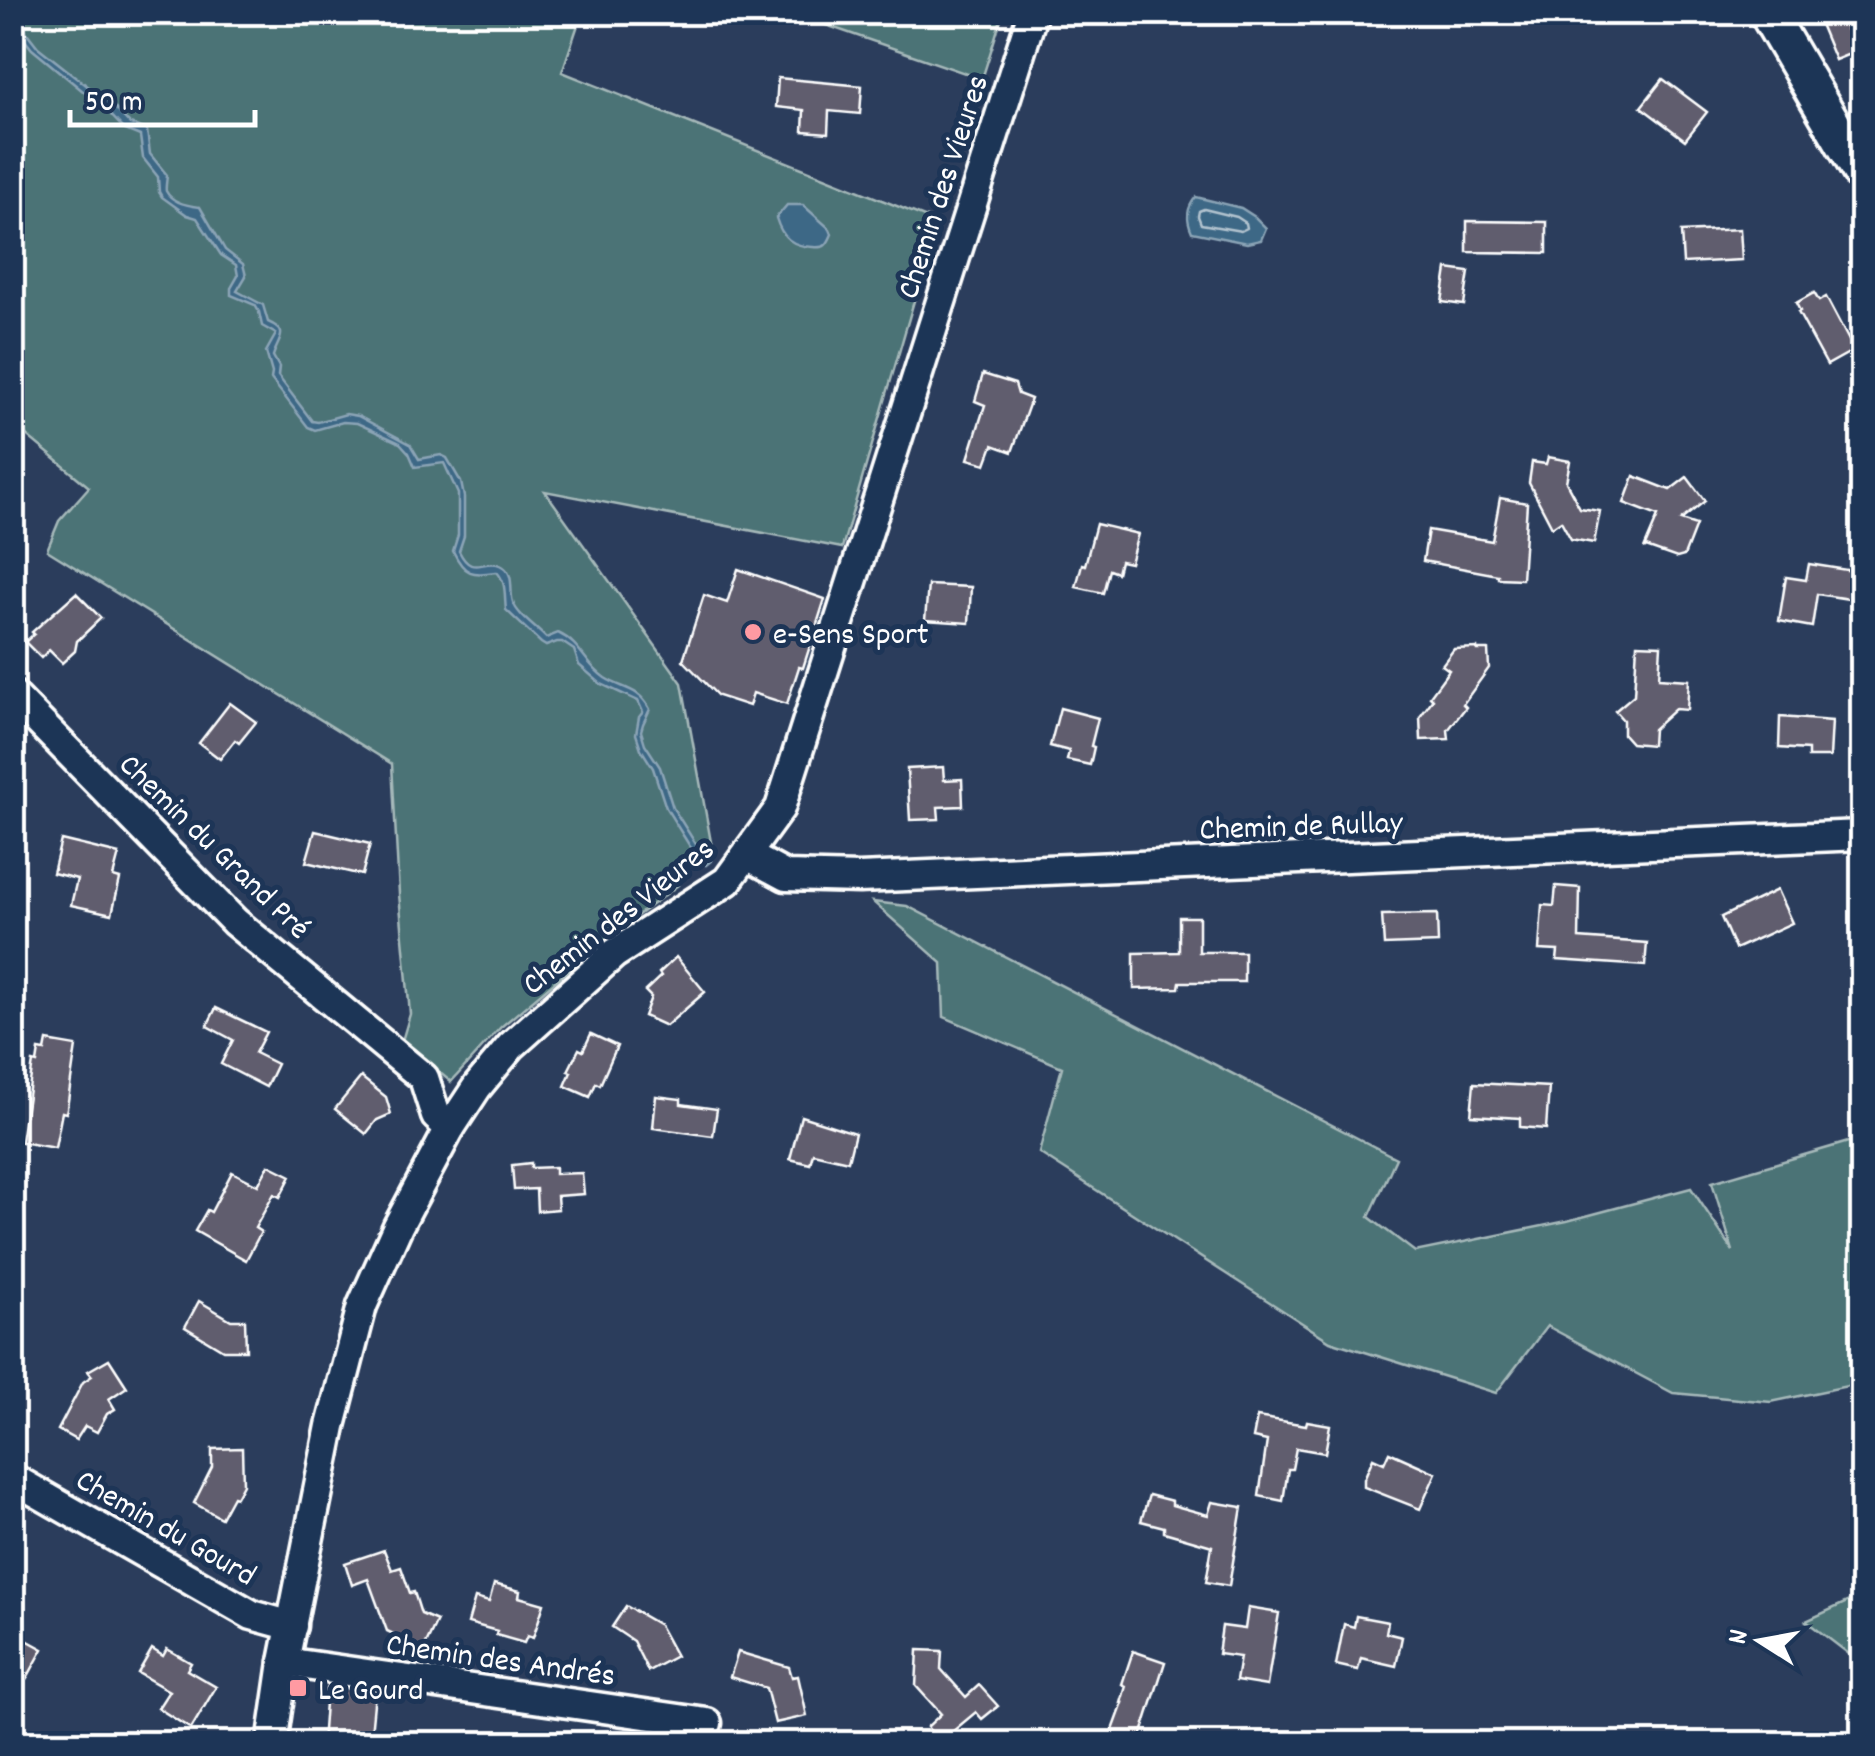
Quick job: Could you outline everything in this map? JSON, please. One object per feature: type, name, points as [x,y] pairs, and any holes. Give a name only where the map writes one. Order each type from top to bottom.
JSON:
[{"type":"street","name":"Chemin des Vieures","points":[[292,1626],[331,1426],[362,1306],[398,1226],[450,1128],[511,1046],[614,954],[728,881],[780,808],[1034,12]]},
{"type":"street","points":[[1766,12],[1862,174]]},
{"type":"street","name":"Chemin du Grand Pré","points":[[12,694],[236,922],[424,1078],[436,1116],[450,1128]]},
{"type":"street","name":"Chemin de Rullay","points":[[747,855],[786,876],[860,878],[1862,835]]},
{"type":"street","name":"Chemin du Gourd","points":[[12,1478],[252,1615],[292,1626]]},
{"type":"street","points":[[272,1744],[292,1626]]},
{"type":"street","name":"Chemin des Andrés","points":[[284,1662],[707,1723]]},
{"type":"green space","points":[[12,13],[582,13],[562,72],[937,222],[842,548],[545,491],[682,683],[713,853],[680,869],[678,885],[597,946],[501,1027],[451,1082],[402,1041],[410,1014],[392,764],[47,550],[59,521],[89,487],[13,424]]},
{"type":"green space","points":[[791,13],[1003,13],[982,79]]},
{"type":"green space","points":[[873,902],[907,906],[1396,1158],[1369,1217],[1415,1252],[1567,1221],[1691,1188],[1733,1251],[1712,1182],[1862,1138],[1862,1383],[1771,1402],[1673,1393],[1547,1326],[1496,1393],[1330,1341],[1039,1153],[1062,1067],[944,1017],[942,963]]},
{"type":"green space","points":[[1862,1595],[1862,1664],[1806,1621]]},
{"type":"water","points":[[12,13],[20,13],[17,20],[38,47],[130,124],[147,130],[150,154],[167,175],[169,195],[200,207],[225,250],[243,264],[246,276],[237,291],[263,305],[268,322],[279,329],[281,336],[273,356],[279,367],[278,376],[312,421],[346,414],[358,416],[410,444],[419,459],[441,455],[447,458],[461,482],[464,497],[464,536],[459,551],[464,559],[468,564],[494,563],[505,568],[513,602],[528,621],[546,638],[558,633],[566,638],[598,672],[645,702],[650,709],[641,731],[645,744],[660,767],[673,808],[711,861],[706,865],[694,853],[666,808],[636,734],[643,712],[638,701],[601,684],[579,665],[574,650],[562,642],[546,646],[541,643],[506,610],[504,585],[497,572],[470,572],[461,565],[453,551],[458,535],[458,494],[444,463],[415,467],[400,443],[357,423],[343,422],[315,430],[308,427],[271,379],[266,352],[276,334],[262,326],[255,305],[231,295],[238,276],[236,265],[221,255],[197,218],[162,197],[158,177],[143,158],[140,136],[125,130],[32,49],[13,25]]},
{"type":"water","points":[[1196,197],[1241,208],[1255,217],[1266,228],[1261,240],[1247,243],[1192,232],[1188,214]]},
{"type":"water","points":[[787,205],[803,205],[830,229],[827,244],[806,246],[785,236],[776,218]]},
{"type":"building","points":[[1815,12],[1838,12],[1857,51],[1835,60]]},
{"type":"building","points":[[778,78],[862,86],[860,114],[829,111],[828,133],[803,131],[804,110],[776,107]]},
{"type":"building","points":[[1663,79],[1707,112],[1685,140],[1641,107]]},
{"type":"building","points":[[1467,221],[1547,222],[1547,253],[1467,252]]},
{"type":"building","points":[[1740,229],[1742,260],[1683,263],[1681,232]]},
{"type":"building","points":[[1447,269],[1469,272],[1464,305],[1442,302]]},
{"type":"building","points":[[1814,293],[1819,301],[1826,297],[1854,350],[1827,365],[1796,303]]},
{"type":"building","points":[[983,374],[1015,384],[1018,394],[1031,399],[1012,452],[993,445],[986,464],[968,459],[985,405],[975,401]]},
{"type":"building","points":[[1548,457],[1570,461],[1566,482],[1580,508],[1600,511],[1594,543],[1571,539],[1561,521],[1552,527],[1529,483],[1532,462],[1546,464]]},
{"type":"building","points":[[1634,476],[1670,490],[1687,477],[1705,501],[1681,520],[1696,525],[1684,556],[1677,558],[1644,549],[1658,516],[1624,503]]},
{"type":"building","points":[[1500,498],[1527,503],[1522,579],[1498,578],[1423,561],[1428,530],[1492,541]]},
{"type":"building","points":[[1096,524],[1138,534],[1130,563],[1120,561],[1117,573],[1109,570],[1103,593],[1076,587]]},
{"type":"building","points":[[1809,564],[1853,571],[1849,599],[1817,594],[1812,627],[1779,621],[1786,577],[1806,580]]},
{"type":"building","name":"e-Sens Sport","points":[[738,569],[825,599],[787,704],[753,693],[749,706],[718,696],[683,660],[704,595],[727,603]]},
{"type":"building","points":[[928,585],[971,587],[969,623],[925,620]]},
{"type":"building","points":[[76,593],[101,618],[77,641],[75,651],[62,663],[49,650],[41,658],[25,642]]},
{"type":"building","points":[[1637,644],[1661,645],[1659,678],[1689,680],[1687,710],[1675,709],[1653,729],[1652,745],[1631,743],[1623,734],[1623,720],[1615,711],[1634,695]]},
{"type":"building","points":[[1454,649],[1488,650],[1489,668],[1448,730],[1449,739],[1421,740],[1420,717],[1449,670],[1442,665]]},
{"type":"building","points":[[230,703],[256,722],[220,759],[199,743]]},
{"type":"building","points":[[1060,708],[1098,718],[1090,765],[1067,760],[1069,751],[1050,746]]},
{"type":"building","points":[[1780,717],[1832,721],[1830,757],[1808,757],[1808,750],[1779,748]]},
{"type":"building","points":[[943,767],[944,780],[962,779],[963,806],[938,807],[939,819],[910,820],[907,769]]},
{"type":"building","points":[[315,831],[370,844],[362,875],[306,862]]},
{"type":"building","points":[[61,840],[119,854],[113,877],[120,879],[112,914],[71,905],[77,879],[53,873]]},
{"type":"building","points":[[1556,886],[1580,888],[1579,938],[1647,943],[1645,966],[1557,960],[1558,951],[1539,950],[1542,905],[1554,906]]},
{"type":"building","points":[[1777,890],[1792,923],[1735,949],[1721,917]]},
{"type":"building","points":[[1437,914],[1438,943],[1384,945],[1382,915]]},
{"type":"building","points":[[1179,917],[1199,917],[1199,952],[1244,952],[1244,982],[1180,982],[1179,988],[1134,989],[1134,953],[1179,952]]},
{"type":"building","points":[[676,957],[705,992],[666,1026],[644,1016],[651,997],[645,991]]},
{"type":"building","points":[[216,1008],[266,1032],[255,1053],[277,1064],[266,1087],[221,1064],[233,1040],[207,1026]]},
{"type":"building","points":[[591,1034],[617,1046],[600,1085],[596,1083],[590,1097],[565,1086],[579,1049],[583,1051]]},
{"type":"building","points":[[47,1041],[76,1046],[66,1113],[62,1112],[55,1148],[21,1142],[33,1062],[37,1063],[39,1050],[45,1051]]},
{"type":"building","points":[[361,1077],[386,1097],[391,1114],[377,1120],[366,1134],[335,1109]]},
{"type":"building","points":[[1474,1083],[1549,1087],[1546,1129],[1520,1127],[1520,1118],[1471,1115]]},
{"type":"building","points":[[656,1096],[717,1109],[713,1136],[653,1128]]},
{"type":"building","points":[[801,1116],[855,1133],[848,1161],[813,1153],[810,1164],[790,1159]]},
{"type":"building","points":[[531,1163],[531,1168],[555,1167],[555,1174],[582,1173],[584,1194],[557,1196],[558,1209],[537,1211],[536,1189],[514,1190],[512,1165]]},
{"type":"building","points":[[269,1165],[291,1176],[280,1197],[274,1194],[255,1228],[261,1232],[246,1260],[195,1231],[207,1210],[211,1212],[232,1172],[258,1185]]},
{"type":"building","points":[[199,1301],[231,1320],[245,1320],[246,1350],[223,1350],[185,1327]]},
{"type":"building","points":[[109,1359],[127,1387],[109,1399],[115,1409],[107,1414],[97,1432],[85,1426],[76,1440],[58,1430],[83,1382],[92,1376],[88,1371]]},
{"type":"building","points":[[1257,1417],[1330,1425],[1325,1453],[1296,1448],[1283,1501],[1259,1496],[1267,1441],[1253,1438]]},
{"type":"building","points":[[242,1448],[243,1484],[221,1518],[194,1503],[212,1467],[212,1449]]},
{"type":"building","points":[[1389,1452],[1436,1473],[1420,1509],[1364,1487],[1373,1458],[1384,1463]]},
{"type":"building","points":[[1149,1495],[1208,1515],[1212,1502],[1242,1507],[1229,1586],[1206,1582],[1212,1546],[1141,1521]]},
{"type":"building","points":[[384,1550],[392,1570],[401,1567],[421,1614],[437,1621],[421,1655],[402,1645],[404,1639],[387,1631],[368,1579],[352,1585],[345,1563]]},
{"type":"building","points":[[494,1584],[520,1591],[519,1597],[544,1604],[533,1638],[527,1636],[524,1643],[468,1623],[475,1598],[489,1602]]},
{"type":"building","points":[[626,1606],[659,1625],[676,1656],[648,1671],[633,1641],[612,1627]]},
{"type":"building","points":[[1248,1608],[1279,1613],[1267,1686],[1236,1681],[1240,1657],[1218,1654],[1222,1626],[1245,1629]]},
{"type":"building","points":[[1356,1616],[1388,1622],[1386,1633],[1402,1637],[1396,1666],[1361,1658],[1358,1670],[1336,1665],[1344,1624],[1354,1627]]},
{"type":"building","points":[[12,1632],[43,1649],[27,1678],[12,1669]]},
{"type":"building","points":[[152,1649],[163,1656],[167,1649],[191,1663],[187,1670],[216,1687],[191,1729],[158,1708],[169,1691],[138,1673]]},
{"type":"building","points":[[918,1650],[942,1651],[941,1669],[966,1697],[979,1685],[998,1706],[982,1719],[976,1712],[940,1742],[927,1727],[941,1714],[916,1686]]},
{"type":"building","points":[[1133,1651],[1165,1662],[1139,1743],[1112,1733],[1123,1703],[1126,1686],[1122,1684]]},
{"type":"building","points":[[738,1652],[789,1667],[792,1677],[798,1676],[807,1716],[775,1723],[766,1688],[730,1677]]},
{"type":"building","points":[[328,1686],[375,1693],[370,1744],[322,1744]]},
{"type":"place","name":"e-Sens Sport","points":[[753,632]]},
{"type":"place","name":"Le Gourd","points":[[298,1688]]}]
